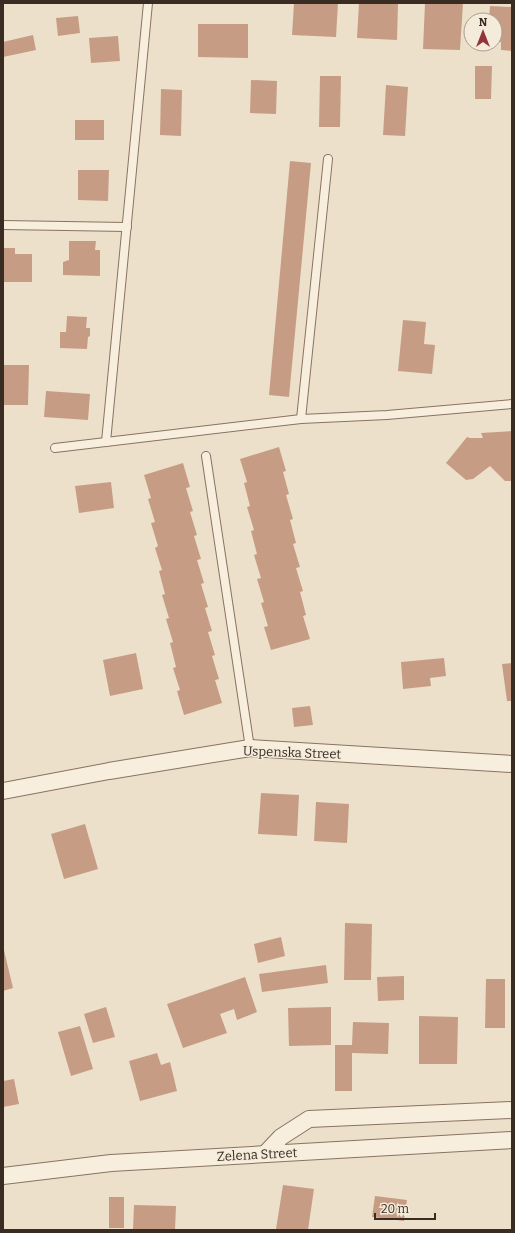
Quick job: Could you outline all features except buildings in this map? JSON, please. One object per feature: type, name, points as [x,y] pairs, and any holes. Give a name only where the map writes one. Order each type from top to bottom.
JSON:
[{"type":"street","name":"Uspenska Street","points":[[3,791],[109,771],[250,748],[512,764]]},
{"type":"street","points":[[265,1154],[281,1137],[309,1119],[512,1110]]},
{"type":"street","name":"Zelena Street","points":[[3,1176],[111,1163],[512,1140]]},
{"type":"lane","points":[[106,442],[148,3]]},
{"type":"lane","points":[[301,419],[328,159]]},
{"type":"lane","points":[[3,225],[127,227]]},
{"type":"lane","points":[[55,448],[301,419],[387,415],[512,404]]},
{"type":"lane","points":[[206,456],[250,748]]}]
